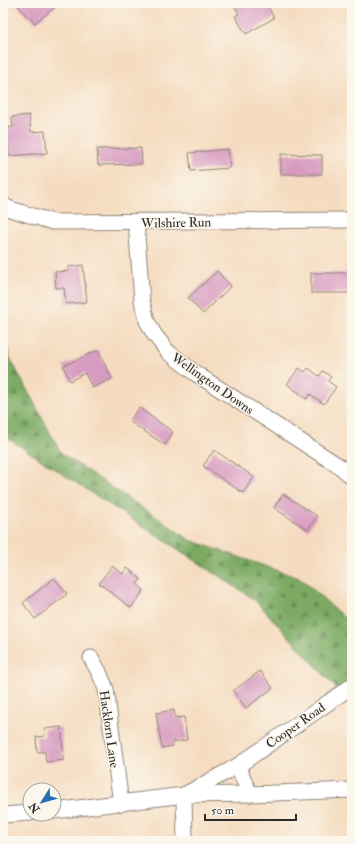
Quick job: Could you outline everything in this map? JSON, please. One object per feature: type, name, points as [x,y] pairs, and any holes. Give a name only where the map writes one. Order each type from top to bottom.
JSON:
[{"type":"street","name":"Wilshire Run","points":[[3,205],[10,209],[53,222],[352,220]]},
{"type":"street","name":"Wellington Downs","points":[[136,222],[142,301],[147,321],[154,334],[168,352],[194,373],[342,468],[352,477]]},
{"type":"street","name":"Hacklorn Lane","points":[[91,658],[100,672],[106,689],[121,804]]},
{"type":"street","name":"Cooper Road","points":[[184,795],[238,765],[352,686]]},
{"type":"street","points":[[238,765],[250,794]]},
{"type":"street","name":"Cooper Road","points":[[62,810],[184,795],[352,790]]},
{"type":"street","points":[[184,795],[185,841]]},
{"type":"street","points":[[3,815],[22,814]]},
{"type":"green space","points":[[3,325],[9,356],[61,453],[190,540],[302,579],[352,625],[352,705],[254,599],[6,437],[3,412]]},
{"type":"building","points":[[16,3],[60,3],[35,23],[30,17],[28,18]]},
{"type":"building","points":[[233,3],[266,3],[274,18],[246,34],[235,16],[239,14]]},
{"type":"building","points":[[29,115],[31,132],[45,131],[47,153],[9,156],[6,128],[13,127],[12,117]]},
{"type":"building","points":[[141,148],[142,164],[98,165],[97,149]]},
{"type":"building","points":[[228,149],[230,168],[191,171],[189,153]]},
{"type":"building","points":[[281,154],[322,155],[322,174],[281,174]]},
{"type":"building","points":[[83,265],[87,302],[66,304],[64,288],[56,288],[55,272],[69,271],[68,267]]},
{"type":"building","points":[[217,271],[231,286],[203,314],[188,298]]},
{"type":"building","points":[[311,273],[352,273],[352,293],[311,293]]},
{"type":"building","points":[[98,350],[112,379],[92,388],[85,373],[70,381],[63,366]]},
{"type":"building","points":[[299,368],[305,372],[308,368],[319,376],[323,371],[331,377],[328,381],[336,387],[324,404],[310,394],[307,399],[287,384]]},
{"type":"building","points":[[139,408],[173,432],[165,445],[129,421]]},
{"type":"building","points":[[214,450],[254,477],[243,493],[203,466]]},
{"type":"building","points":[[283,494],[317,516],[308,530],[274,508]]},
{"type":"building","points":[[112,566],[123,574],[127,568],[141,579],[137,584],[144,590],[131,608],[99,583]]},
{"type":"building","points":[[54,578],[67,594],[35,619],[23,603]]},
{"type":"building","points":[[260,671],[273,688],[246,708],[233,691]]},
{"type":"building","points":[[174,710],[175,718],[184,717],[187,740],[173,742],[173,746],[162,748],[156,713]]},
{"type":"building","points":[[61,727],[64,760],[46,762],[45,752],[37,752],[36,737],[45,736],[44,729]]}]
